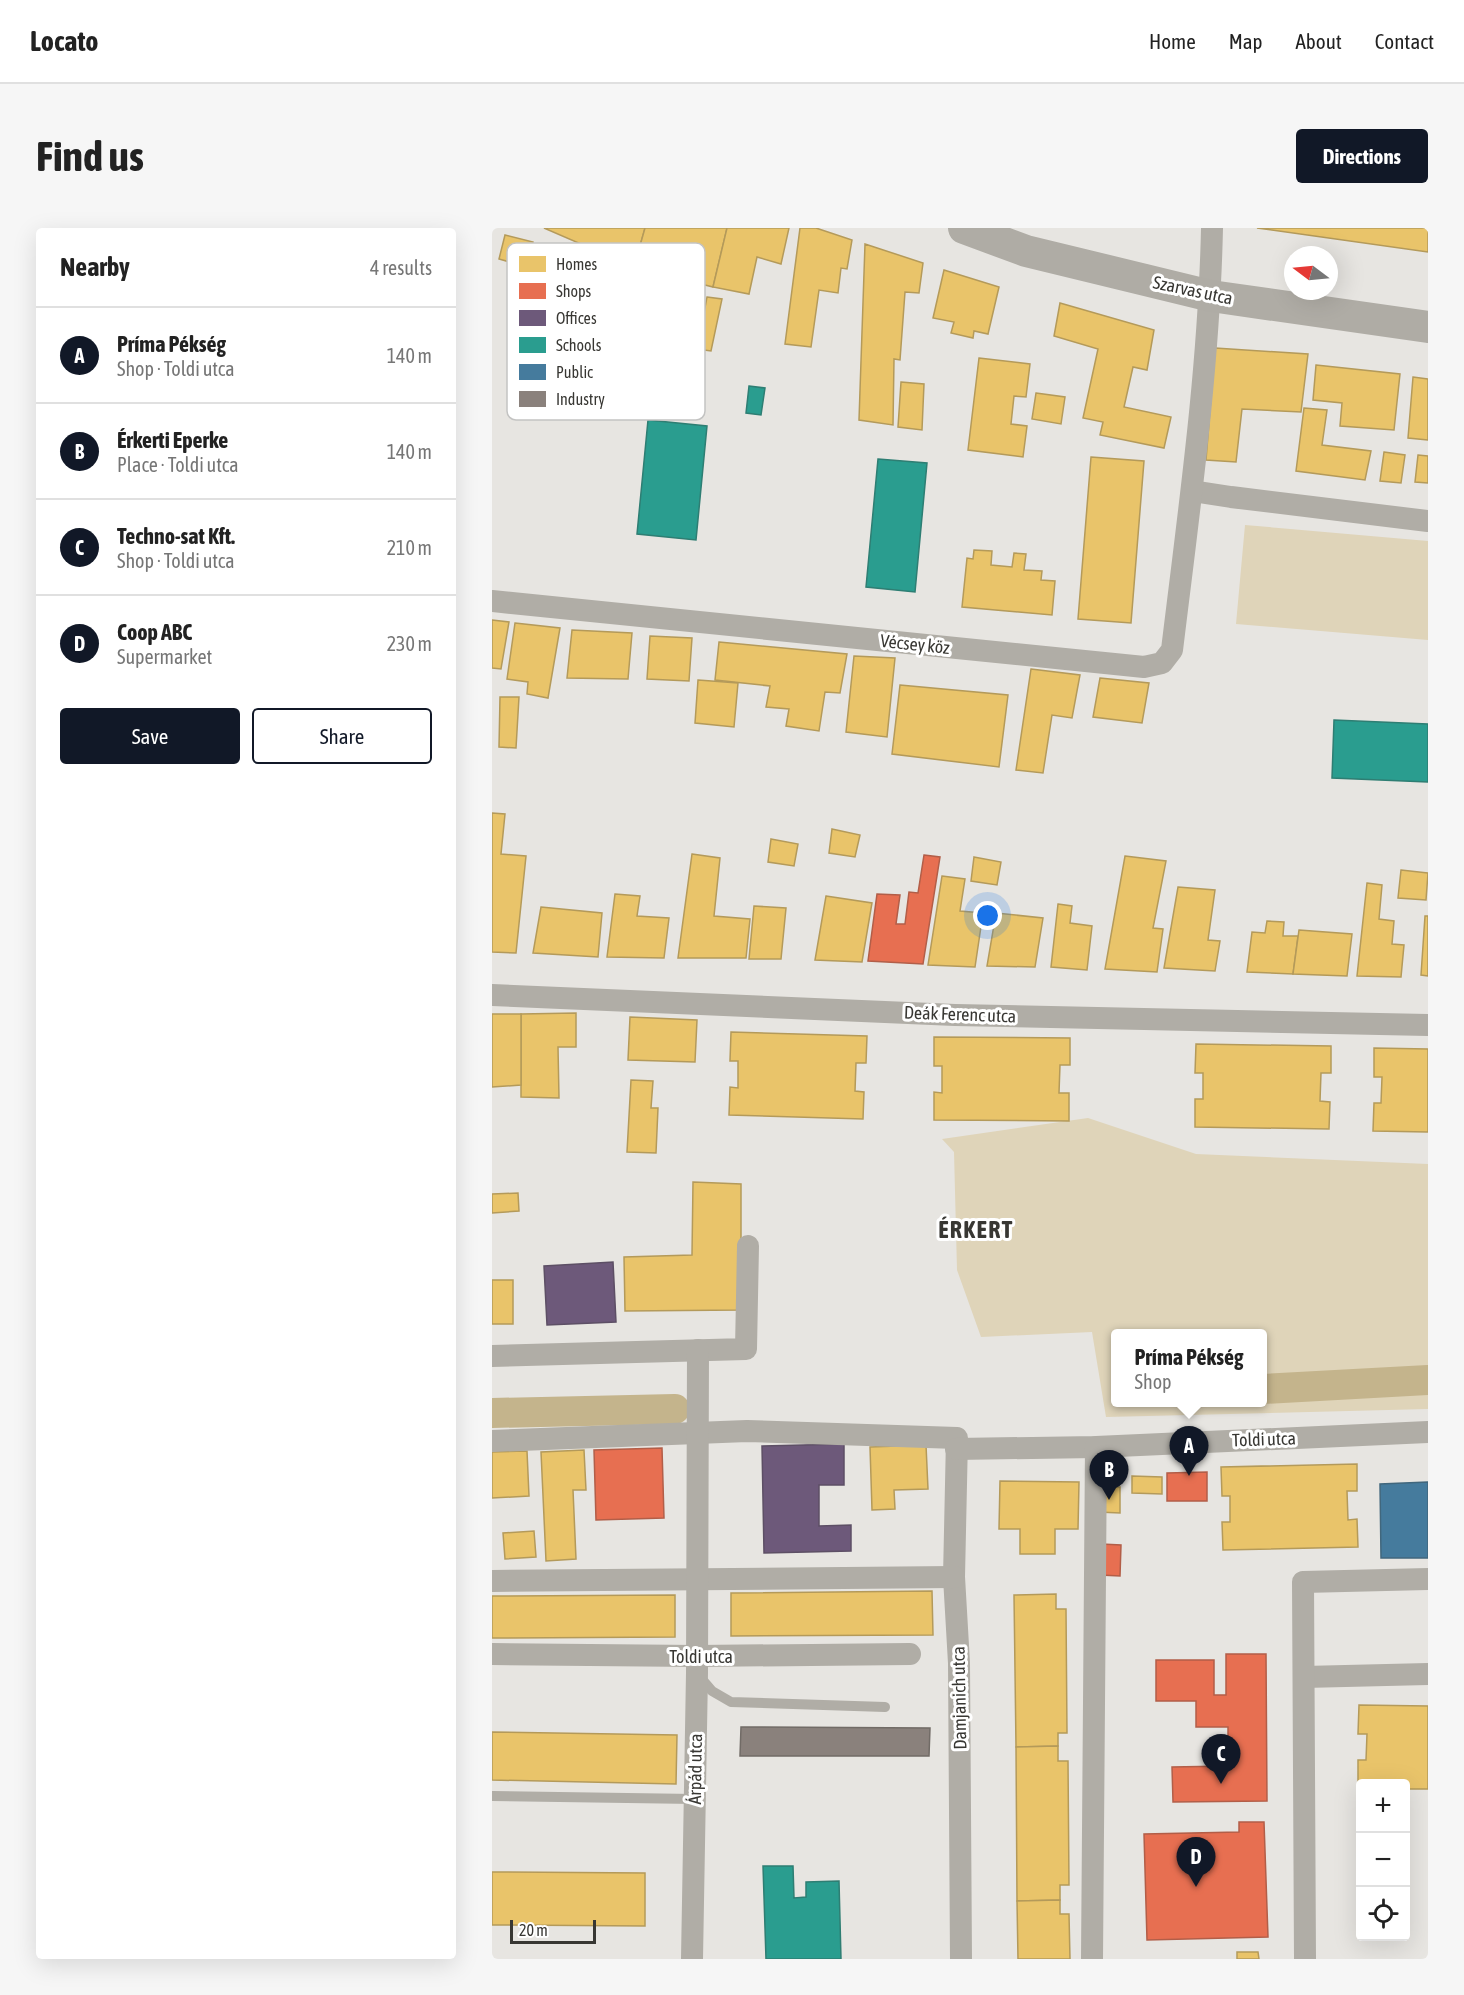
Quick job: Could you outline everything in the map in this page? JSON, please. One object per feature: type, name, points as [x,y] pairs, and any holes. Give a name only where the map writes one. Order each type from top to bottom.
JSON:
[{"type":"street","name":"Szarvas utca","points":[[964,228],[1026,251],[1211,296],[1428,327]]},
{"type":"street","name":"Vécsey köz","points":[[492,601],[1144,667],[1162,663],[1172,650],[1192,491],[1211,296],[1212,228]]},
{"type":"street","points":[[1192,491],[1428,521]]},
{"type":"street","name":"Deák Ferenc utca","points":[[492,995],[955,1015],[1428,1025]]},
{"type":"street","points":[[492,1356],[746,1349],[748,1246]]},
{"type":"street","points":[[698,1350],[698,1579]]},
{"type":"street","name":"Toldi utca","points":[[492,1441],[747,1431],[957,1443],[1096,1446],[1428,1432]]},
{"type":"street","name":"Damjanich utca","points":[[957,1443],[954,1577],[959,1663],[961,1959]]},
{"type":"street","points":[[1092,1959],[1096,1446]]},
{"type":"street","points":[[492,1581],[954,1577]]},
{"type":"street","name":"Árpád utca","points":[[692,1959],[698,1579]]},
{"type":"street","points":[[1305,1959],[1303,1582],[1428,1580]]},
{"type":"street","name":"Toldi utca","points":[[492,1654],[697,1664],[910,1654]]},
{"type":"street","points":[[1304,1677],[1428,1674]]},
{"type":"lane","points":[[697,1664],[712,1692],[731,1702],[885,1707]]},
{"type":"lane","points":[[492,1797],[695,1799]]},
{"type":"shaded area","points":[[1245,525],[1428,541],[1428,640],[1236,624]]},
{"type":"shaded area","points":[[1088,1118],[1196,1154],[1428,1164],[1428,1409],[1106,1417],[1092,1332],[981,1337],[957,1270],[954,1152],[942,1139]]},
{"type":"building: Homes","points":[[544,228],[645,228],[641,243],[579,243]]},
{"type":"building: Homes","points":[[645,228],[727,228],[713,287],[705,285],[705,243],[641,243]]},
{"type":"building: Homes","points":[[727,228],[789,228],[781,264],[757,257],[749,294],[713,287]]},
{"type":"building: Homes","points":[[800,228],[816,228],[852,240],[847,269],[841,268],[838,293],[819,290],[811,347],[785,344]]},
{"type":"building: Homes","points":[[1257,228],[1428,228],[1428,252]]},
{"type":"building: Homes","points":[[505,235],[533,242],[507,243],[507,261],[499,259]]},
{"type":"building: Homes","points":[[865,244],[923,263],[919,293],[905,292],[900,360],[894,359],[893,425],[859,420]]},
{"type":"building: Homes","points":[[944,270],[999,287],[988,334],[974,331],[973,338],[951,333],[954,322],[933,318]]},
{"type":"building: Homes","points":[[707,297],[722,299],[711,351],[705,350]]},
{"type":"building: Homes","points":[[1060,303],[1154,330],[1147,370],[1133,367],[1124,407],[1171,417],[1164,448],[1100,435],[1103,422],[1083,418],[1098,349],[1054,336]]},
{"type":"building: Homes","points":[[1215,348],[1308,354],[1301,412],[1242,409],[1236,462],[1206,460]]},
{"type":"building: Homes","points":[[979,358],[1030,364],[1026,397],[1014,396],[1011,424],[1027,426],[1023,457],[968,450]]},
{"type":"building: Homes","points":[[1316,365],[1400,374],[1394,430],[1340,426],[1342,403],[1313,400]]},
{"type":"building: Homes","points":[[1413,377],[1428,379],[1428,440],[1408,438]]},
{"type":"building: Homes","points":[[901,382],[924,384],[922,430],[898,427]]},
{"type":"building: Homes","points":[[1036,393],[1065,397],[1061,424],[1032,419]]},
{"type":"building: Homes","points":[[1304,408],[1327,410],[1322,445],[1371,451],[1365,480],[1296,471]]},
{"type":"building: Homes","points":[[1384,452],[1405,455],[1401,483],[1380,481]]},
{"type":"building: Homes","points":[[1418,455],[1428,456],[1428,483],[1415,482]]},
{"type":"building: Homes","points":[[1091,457],[1144,461],[1131,623],[1078,619]]},
{"type":"building: Homes","points":[[974,550],[992,551],[991,565],[1012,567],[1014,553],[1026,554],[1024,570],[1042,571],[1041,580],[1055,581],[1052,615],[962,607],[967,558],[973,559]]},
{"type":"building: Homes","points":[[492,620],[509,622],[501,669],[492,668]]},
{"type":"building: Homes","points":[[515,623],[560,628],[548,698],[527,694],[528,682],[507,679]]},
{"type":"building: Homes","points":[[572,630],[632,633],[628,679],[567,678]]},
{"type":"building: Homes","points":[[650,636],[692,638],[689,681],[647,679]]},
{"type":"building: Homes","points":[[719,642],[847,654],[840,693],[825,692],[819,731],[786,726],[789,709],[766,707],[770,686],[715,680]]},
{"type":"building: Homes","points":[[854,656],[895,658],[887,737],[846,732]]},
{"type":"building: Homes","points":[[1031,669],[1080,675],[1072,718],[1052,715],[1043,773],[1016,770]]},
{"type":"building: Homes","points":[[1100,678],[1149,683],[1142,723],[1093,717]]},
{"type":"building: Homes","points":[[698,680],[738,683],[734,727],[695,723]]},
{"type":"building: Homes","points":[[900,685],[1008,695],[999,767],[892,754]]},
{"type":"building: Homes","points":[[500,697],[519,697],[516,748],[499,747]]},
{"type":"building: Homes","points":[[492,813],[505,814],[501,854],[526,856],[516,953],[492,952]]},
{"type":"building: Homes","points":[[832,829],[860,835],[855,857],[829,853]]},
{"type":"building: Homes","points":[[771,839],[798,844],[794,866],[768,862]]},
{"type":"building: Homes","points":[[692,854],[720,858],[714,916],[750,919],[746,958],[678,958]]},
{"type":"building: Homes","points":[[1125,856],[1166,861],[1153,928],[1163,929],[1157,972],[1105,969]]},
{"type":"building: Homes","points":[[974,857],[1001,862],[997,885],[971,881]]},
{"type":"building: Homes","points":[[1401,870],[1428,873],[1426,900],[1398,898]]},
{"type":"building: Homes","points":[[942,876],[965,879],[960,911],[983,913],[975,967],[928,965]]},
{"type":"building: Homes","points":[[1367,883],[1382,885],[1379,919],[1394,921],[1392,944],[1404,945],[1401,977],[1357,976]]},
{"type":"building: Homes","points":[[1178,887],[1215,890],[1208,940],[1220,941],[1215,971],[1164,968]]},
{"type":"building: Homes","points":[[615,894],[640,896],[637,916],[669,918],[664,958],[607,957]]},
{"type":"building: Homes","points":[[826,896],[872,903],[862,962],[815,960]]},
{"type":"building: Homes","points":[[1058,904],[1072,906],[1070,923],[1092,926],[1087,970],[1051,967]]},
{"type":"building: Homes","points":[[754,906],[786,908],[781,959],[749,959]]},
{"type":"building: Homes","points":[[541,907],[602,913],[598,957],[533,953]]},
{"type":"building: Homes","points":[[996,913],[1043,918],[1035,967],[987,966]]},
{"type":"building: Homes","points":[[1425,916],[1428,916],[1428,976],[1421,975]]},
{"type":"building: Homes","points":[[1267,921],[1284,922],[1283,936],[1298,936],[1293,974],[1247,972],[1252,932],[1265,933]]},
{"type":"building: Homes","points":[[1299,930],[1352,934],[1347,976],[1293,974]]},
{"type":"building: Homes","points":[[576,1013],[576,1047],[558,1047],[559,1098],[521,1097],[521,1014]]},
{"type":"building: Homes","points":[[492,1014],[521,1014],[521,1085],[492,1087]]},
{"type":"building: Homes","points":[[630,1017],[697,1020],[695,1062],[628,1060]]},
{"type":"building: Homes","points":[[731,1032],[867,1036],[866,1063],[856,1063],[855,1091],[864,1092],[863,1119],[729,1115],[730,1087],[738,1088],[738,1061],[730,1061]]},
{"type":"building: Homes","points":[[934,1037],[1070,1038],[1070,1065],[1060,1065],[1059,1093],[1069,1093],[1069,1121],[934,1120],[934,1092],[942,1093],[942,1066],[934,1066]]},
{"type":"building: Homes","points":[[1196,1044],[1331,1046],[1331,1073],[1321,1073],[1320,1101],[1330,1102],[1329,1129],[1195,1127],[1195,1099],[1203,1099],[1203,1073],[1195,1073]]},
{"type":"building: Homes","points":[[1374,1048],[1428,1049],[1428,1132],[1373,1131],[1374,1103],[1381,1103],[1382,1077],[1374,1077]]},
{"type":"building: Homes","points":[[631,1080],[653,1081],[651,1108],[658,1108],[656,1153],[627,1152]]},
{"type":"building: Homes","points":[[693,1182],[741,1184],[741,1310],[625,1311],[624,1257],[692,1255]]},
{"type":"building: Homes","points":[[518,1193],[519,1211],[492,1213],[492,1194]]},
{"type":"building: Homes","points":[[492,1280],[513,1280],[513,1324],[492,1324]]},
{"type":"building: Homes","points":[[926,1445],[928,1489],[894,1490],[895,1509],[872,1510],[870,1447]]},
{"type":"building: Homes","points":[[584,1450],[586,1490],[573,1490],[576,1559],[546,1561],[541,1452]]},
{"type":"building: Homes","points":[[527,1451],[529,1496],[492,1498],[492,1452]]},
{"type":"building: Homes","points":[[1357,1464],[1357,1491],[1347,1491],[1348,1520],[1357,1519],[1358,1547],[1223,1550],[1222,1522],[1230,1522],[1230,1496],[1222,1496],[1221,1467]]},
{"type":"building: Homes","points":[[1132,1476],[1162,1477],[1162,1494],[1132,1493]]},
{"type":"building: Homes","points":[[1000,1481],[1079,1482],[1078,1529],[1055,1529],[1055,1554],[1020,1554],[1020,1529],[999,1529]]},
{"type":"building: Homes","points":[[1099,1487],[1120,1487],[1120,1513],[1098,1512]]},
{"type":"building: Homes","points":[[534,1531],[536,1557],[505,1559],[503,1533]]},
{"type":"building: Homes","points":[[932,1591],[933,1635],[731,1636],[731,1593]]},
{"type":"building: Homes","points":[[1056,1594],[1056,1609],[1066,1609],[1067,1733],[1058,1733],[1058,1746],[1016,1747],[1014,1595]]},
{"type":"building: Homes","points":[[675,1595],[675,1637],[492,1638],[492,1596]]},
{"type":"building: Homes","points":[[1359,1705],[1428,1706],[1428,1789],[1410,1789],[1410,1779],[1358,1779],[1358,1760],[1366,1760],[1367,1734],[1358,1734]]},
{"type":"building: Homes","points":[[492,1732],[677,1735],[676,1784],[492,1780]]},
{"type":"building: Homes","points":[[1058,1746],[1058,1761],[1068,1761],[1069,1885],[1060,1885],[1060,1900],[1017,1901],[1016,1747]]},
{"type":"building: Homes","points":[[492,1872],[645,1873],[645,1926],[492,1925]]},
{"type":"building: Homes","points":[[1060,1900],[1060,1914],[1069,1914],[1070,1959],[1018,1959],[1017,1901]]},
{"type":"building: Homes","points":[[1237,1952],[1258,1952],[1259,1959],[1237,1959]]},
{"type":"building: Shops","points":[[924,855],[940,857],[923,964],[868,961],[877,894],[900,895],[896,924],[905,924],[909,892],[918,893]]},
{"type":"building: Shops","points":[[662,1448],[664,1518],[596,1520],[594,1450]]},
{"type":"building: Shops","points":[[1207,1472],[1207,1501],[1167,1501],[1167,1473]]},
{"type":"building: Shops","points":[[1101,1544],[1121,1545],[1120,1576],[1100,1575]]},
{"type":"building: Shops","points":[[1226,1654],[1266,1654],[1267,1801],[1173,1802],[1172,1767],[1228,1766],[1228,1727],[1196,1727],[1196,1701],[1156,1701],[1156,1660],[1214,1660],[1214,1695],[1226,1695]]},
{"type":"building: Shops","points":[[1239,1822],[1264,1822],[1268,1937],[1147,1940],[1144,1834],[1239,1832]]},
{"type":"building: Offices","points":[[613,1262],[616,1322],[547,1325],[544,1266]]},
{"type":"building: Offices","points":[[844,1444],[844,1485],[819,1485],[819,1526],[851,1525],[851,1551],[764,1553],[762,1446]]},
{"type":"building: Schools","points":[[749,386],[765,388],[761,415],[746,413]]},
{"type":"building: Schools","points":[[648,420],[707,426],[696,540],[637,534]]},
{"type":"building: Schools","points":[[878,459],[927,463],[915,592],[866,587]]},
{"type":"building: Schools","points":[[1334,720],[1428,724],[1428,782],[1332,778]]},
{"type":"building: Schools","points":[[763,1866],[793,1866],[794,1898],[806,1897],[806,1882],[839,1881],[841,1959],[766,1959]]},
{"type":"building: Public","points":[[1428,1482],[1428,1558],[1381,1558],[1380,1484]]},
{"type":"building: Industry","points":[[741,1727],[930,1728],[929,1756],[740,1756]]},
{"type":"waterway","points":[[1267,1389],[1428,1380]]},
{"type":"waterway","points":[[492,1413],[675,1409]]},
{"type":"place","name":"Príma Pékség","points":[[1189,1476]]},
{"type":"place","name":"Érkerti Eperke","points":[[1109,1500]]},
{"type":"place","name":"Techno-sat Kft.","points":[[1221,1784]]},
{"type":"place","name":"Coop ABC","points":[[1196,1887]]},
{"type":"district","name":"ÉRKERT","points":[[976,1229]]}]
